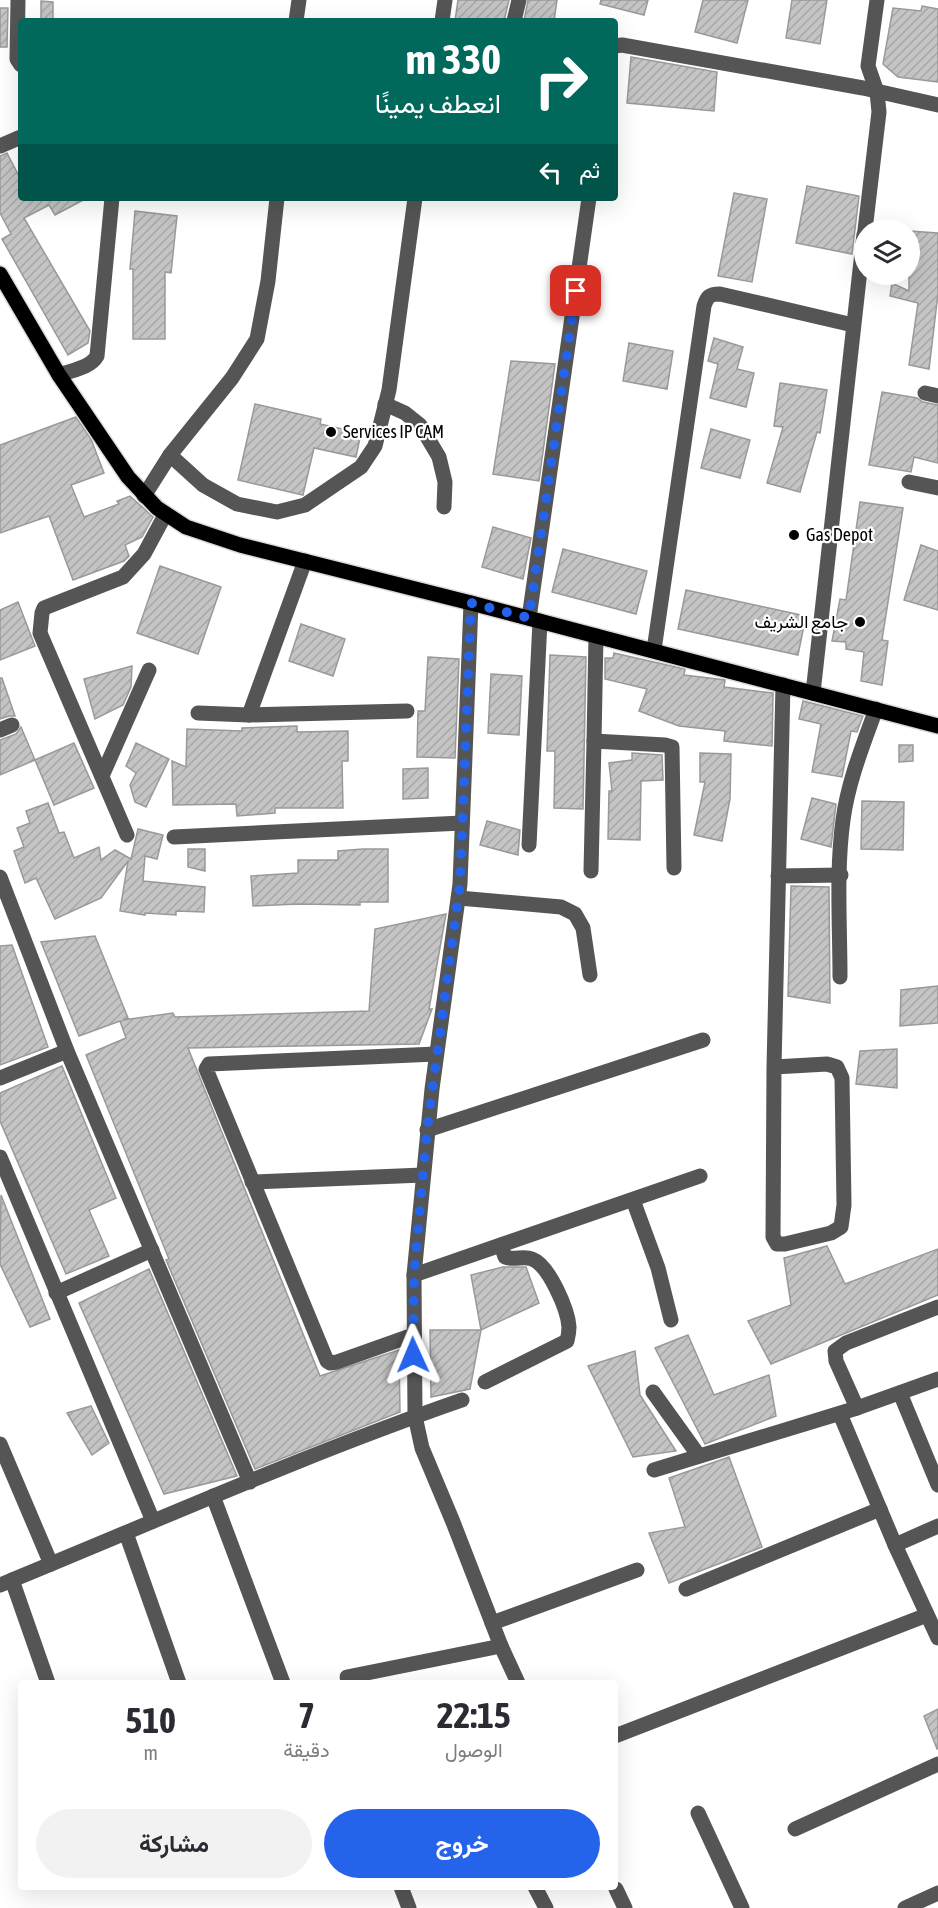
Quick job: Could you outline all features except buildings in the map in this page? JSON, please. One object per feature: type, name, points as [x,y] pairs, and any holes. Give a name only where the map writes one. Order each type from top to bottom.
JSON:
[{"type":"main road","points":[[0,274],[59,375],[128,477],[165,515],[186,527],[211,537],[654,650],[938,726]]},
{"type":"street","points":[[18,0],[18,60]]},
{"type":"street","points":[[296,18],[299,0]]},
{"type":"street","points":[[442,18],[445,0]]},
{"type":"street","points":[[515,18],[519,0]]},
{"type":"street","points":[[866,219],[879,112],[877,92],[868,66],[877,0]]},
{"type":"street","points":[[618,46],[938,105]]},
{"type":"street","points":[[0,147],[18,138]]},
{"type":"street","points":[[59,375],[88,365],[98,356],[112,201]]},
{"type":"street","points":[[144,496],[170,455],[232,378],[257,339],[268,281],[277,201]]},
{"type":"street","points":[[170,455],[203,485],[237,504],[277,512],[306,505],[361,467],[375,446],[385,404],[415,201]]},
{"type":"street","points":[[529,845],[534,619],[589,201]]},
{"type":"street","points":[[813,693],[858,285]]},
{"type":"street","points":[[654,650],[707,297],[720,294],[853,325]]},
{"type":"street","points":[[385,404],[420,425],[439,457],[445,482],[444,507]]},
{"type":"street","points":[[909,482],[938,488]]},
{"type":"street","points":[[127,835],[40,633],[42,613],[45,608],[123,577],[144,554],[165,515]]},
{"type":"street","points":[[249,715],[305,561]]},
{"type":"street","points":[[471,603],[459,898],[436,1054],[414,1275],[415,1416],[422,1448],[517,1680]]},
{"type":"street","points":[[591,871],[596,636]]},
{"type":"street","points":[[102,776],[149,670]]},
{"type":"street","points":[[774,1067],[827,1064],[837,1067],[842,1078],[844,1205],[841,1227],[831,1233],[785,1244],[777,1244],[773,1237],[774,1067],[777,876],[783,684]]},
{"type":"street","points":[[840,977],[843,819],[848,796],[876,709]]},
{"type":"street","points":[[198,713],[249,715],[407,711]]},
{"type":"street","points":[[594,741],[665,744],[672,747],[674,868]]},
{"type":"street","points":[[174,837],[462,824]]},
{"type":"street","points":[[777,876],[841,875]]},
{"type":"street","points":[[0,877],[67,1051],[250,1482]]},
{"type":"street","points":[[459,898],[561,907],[575,914],[583,928],[590,975]]},
{"type":"street","points":[[427,1130],[703,1040]]},
{"type":"street","points":[[0,1078],[67,1051]]},
{"type":"street","points":[[413,1335],[338,1362],[327,1361],[206,1069],[209,1064],[436,1054]]},
{"type":"street","points":[[0,1157],[153,1521]]},
{"type":"street","points":[[252,1182],[423,1176]]},
{"type":"street","points":[[414,1275],[700,1176]]},
{"type":"street","points":[[633,1200],[658,1268],[671,1320]]},
{"type":"street","points":[[485,1382],[567,1341],[569,1327],[561,1299],[548,1273],[534,1259],[505,1257],[501,1245]]},
{"type":"street","points":[[57,1293],[152,1250]]},
{"type":"street","points":[[857,1408],[836,1360],[835,1352],[846,1342],[938,1307]]},
{"type":"street","points":[[654,1470],[840,1414],[938,1379]]},
{"type":"street","points":[[653,1392],[699,1456]]},
{"type":"street","points":[[900,1393],[938,1485]]},
{"type":"street","points":[[47,1680],[6,1582],[213,1496],[415,1416],[462,1400]]},
{"type":"street","points":[[840,1414],[895,1545],[938,1638]]},
{"type":"street","points":[[2,1452],[51,1564]]},
{"type":"street","points":[[213,1496],[282,1680]]},
{"type":"street","points":[[686,1589],[880,1509]]},
{"type":"street","points":[[895,1545],[938,1526]]},
{"type":"street","points":[[126,1533],[178,1680]]},
{"type":"street","points":[[492,1623],[637,1570]]},
{"type":"street","points":[[618,1735],[927,1615]]},
{"type":"street","points":[[347,1677],[501,1646]]},
{"type":"street","points":[[795,1829],[938,1764]]},
{"type":"street","points":[[698,1813],[742,1908]]},
{"type":"street","points":[[402,1890],[409,1908]]},
{"type":"street","points":[[537,1890],[546,1908]]},
{"type":"street","points":[[616,1890],[625,1908]]},
{"type":"street","points":[[905,1908],[938,1893]]},
{"type":"place","name":"Services IP CAM","points":[[331,432]]},
{"type":"place","name":"Gas Depot","points":[[794,535]]},
{"type":"place","name":"جامع الشريف","points":[[860,622]]},
{"type":"route","points":[[413,1355],[414,1275],[427,1130],[459,898],[471,603],[529,618],[576,291]]}]
